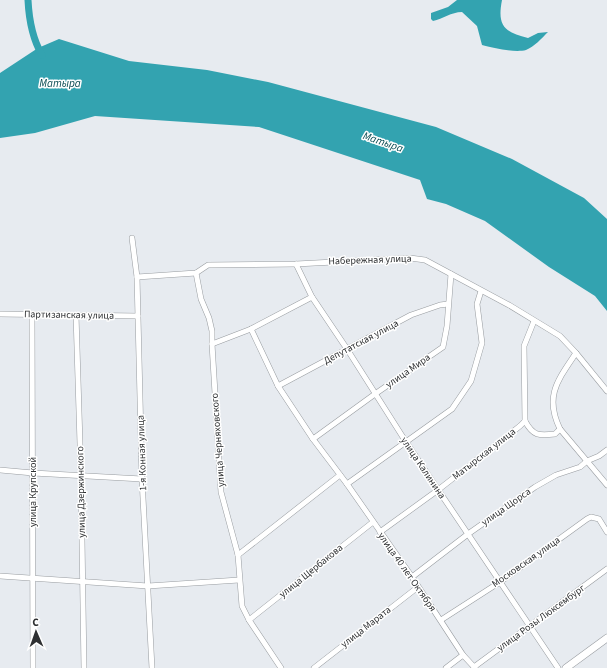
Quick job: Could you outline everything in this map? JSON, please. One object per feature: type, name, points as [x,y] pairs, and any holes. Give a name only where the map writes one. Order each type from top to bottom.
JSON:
[{"type":"main road","points":[[566,668],[607,638]]},
{"type":"street","name":"1-я Конная улица","points":[[132,238],[137,276],[142,479],[152,668]]},
{"type":"street","name":"Набережная улица","points":[[137,276],[196,273],[208,265],[296,264],[410,258],[425,260],[509,305],[560,336],[607,391]]},
{"type":"street","name":"улица Калинина","points":[[296,264],[312,297],[406,442],[558,668]]},
{"type":"street","name":"улица Черняховского","points":[[196,273],[201,299],[209,318],[212,331],[221,492],[238,555],[242,606],[249,620],[281,668]]},
{"type":"street","name":"улица Мира","points":[[313,439],[443,347],[447,326],[451,274]]},
{"type":"street","points":[[347,484],[452,409],[471,381],[482,343],[477,304],[481,291]]},
{"type":"street","points":[[212,344],[251,329],[312,297]]},
{"type":"street","name":"Депутатская улица","points":[[278,386],[411,315],[440,305],[448,304]]},
{"type":"street","name":"Партизанская улица","points":[[0,314],[138,316]]},
{"type":"street","name":"улица Крупской","points":[[32,315],[33,668]]},
{"type":"street","name":"улица Дзержинского","points":[[76,315],[81,476],[84,668]]},
{"type":"street","name":"Матырская улица","points":[[380,532],[438,490],[525,421],[524,346],[534,321]]},
{"type":"street","name":"улица 40 лет Октября","points":[[251,329],[278,386],[313,439],[347,484],[372,522],[412,577],[463,655],[475,667]]},
{"type":"street","points":[[576,353],[556,384],[553,400],[556,420],[560,429],[607,485]]},
{"type":"street","points":[[525,421],[530,430],[542,436],[555,434],[560,429]]},
{"type":"street","name":"улица Щорса","points":[[412,577],[468,534],[535,487],[556,475],[580,467],[587,461],[599,456],[607,450]]},
{"type":"street","points":[[0,470],[142,479]]},
{"type":"street","points":[[238,555],[340,475]]},
{"type":"street","name":"Московская улица","points":[[441,620],[500,582],[586,519],[591,517],[599,519],[607,532]]},
{"type":"street","name":"улица Щербакова","points":[[249,620],[372,522]]},
{"type":"street","name":"улица Розы Люксембург","points":[[475,667],[607,569]]},
{"type":"street","points":[[0,576],[148,586],[239,580]]},
{"type":"street","name":"улица Марата","points":[[314,668],[418,587]]},
{"type":"street","points":[[446,668],[463,655]]},
{"type":"water","points":[[457,0],[502,0],[502,22],[508,30],[528,38],[538,33],[548,32],[535,45],[529,49],[521,51],[510,51],[482,45],[477,26],[462,12],[454,13],[433,21],[431,19],[431,13],[448,7]]},
{"type":"water","name":"Матыра","points":[[59,39],[129,61],[207,70],[268,82],[436,127],[512,159],[584,198],[607,219],[607,311],[595,296],[549,267],[485,221],[446,204],[427,199],[420,180],[259,127],[95,116],[35,133],[0,138],[0,73],[38,48]]},
{"type":"waterway","points":[[28,0],[32,29],[42,55]]}]
